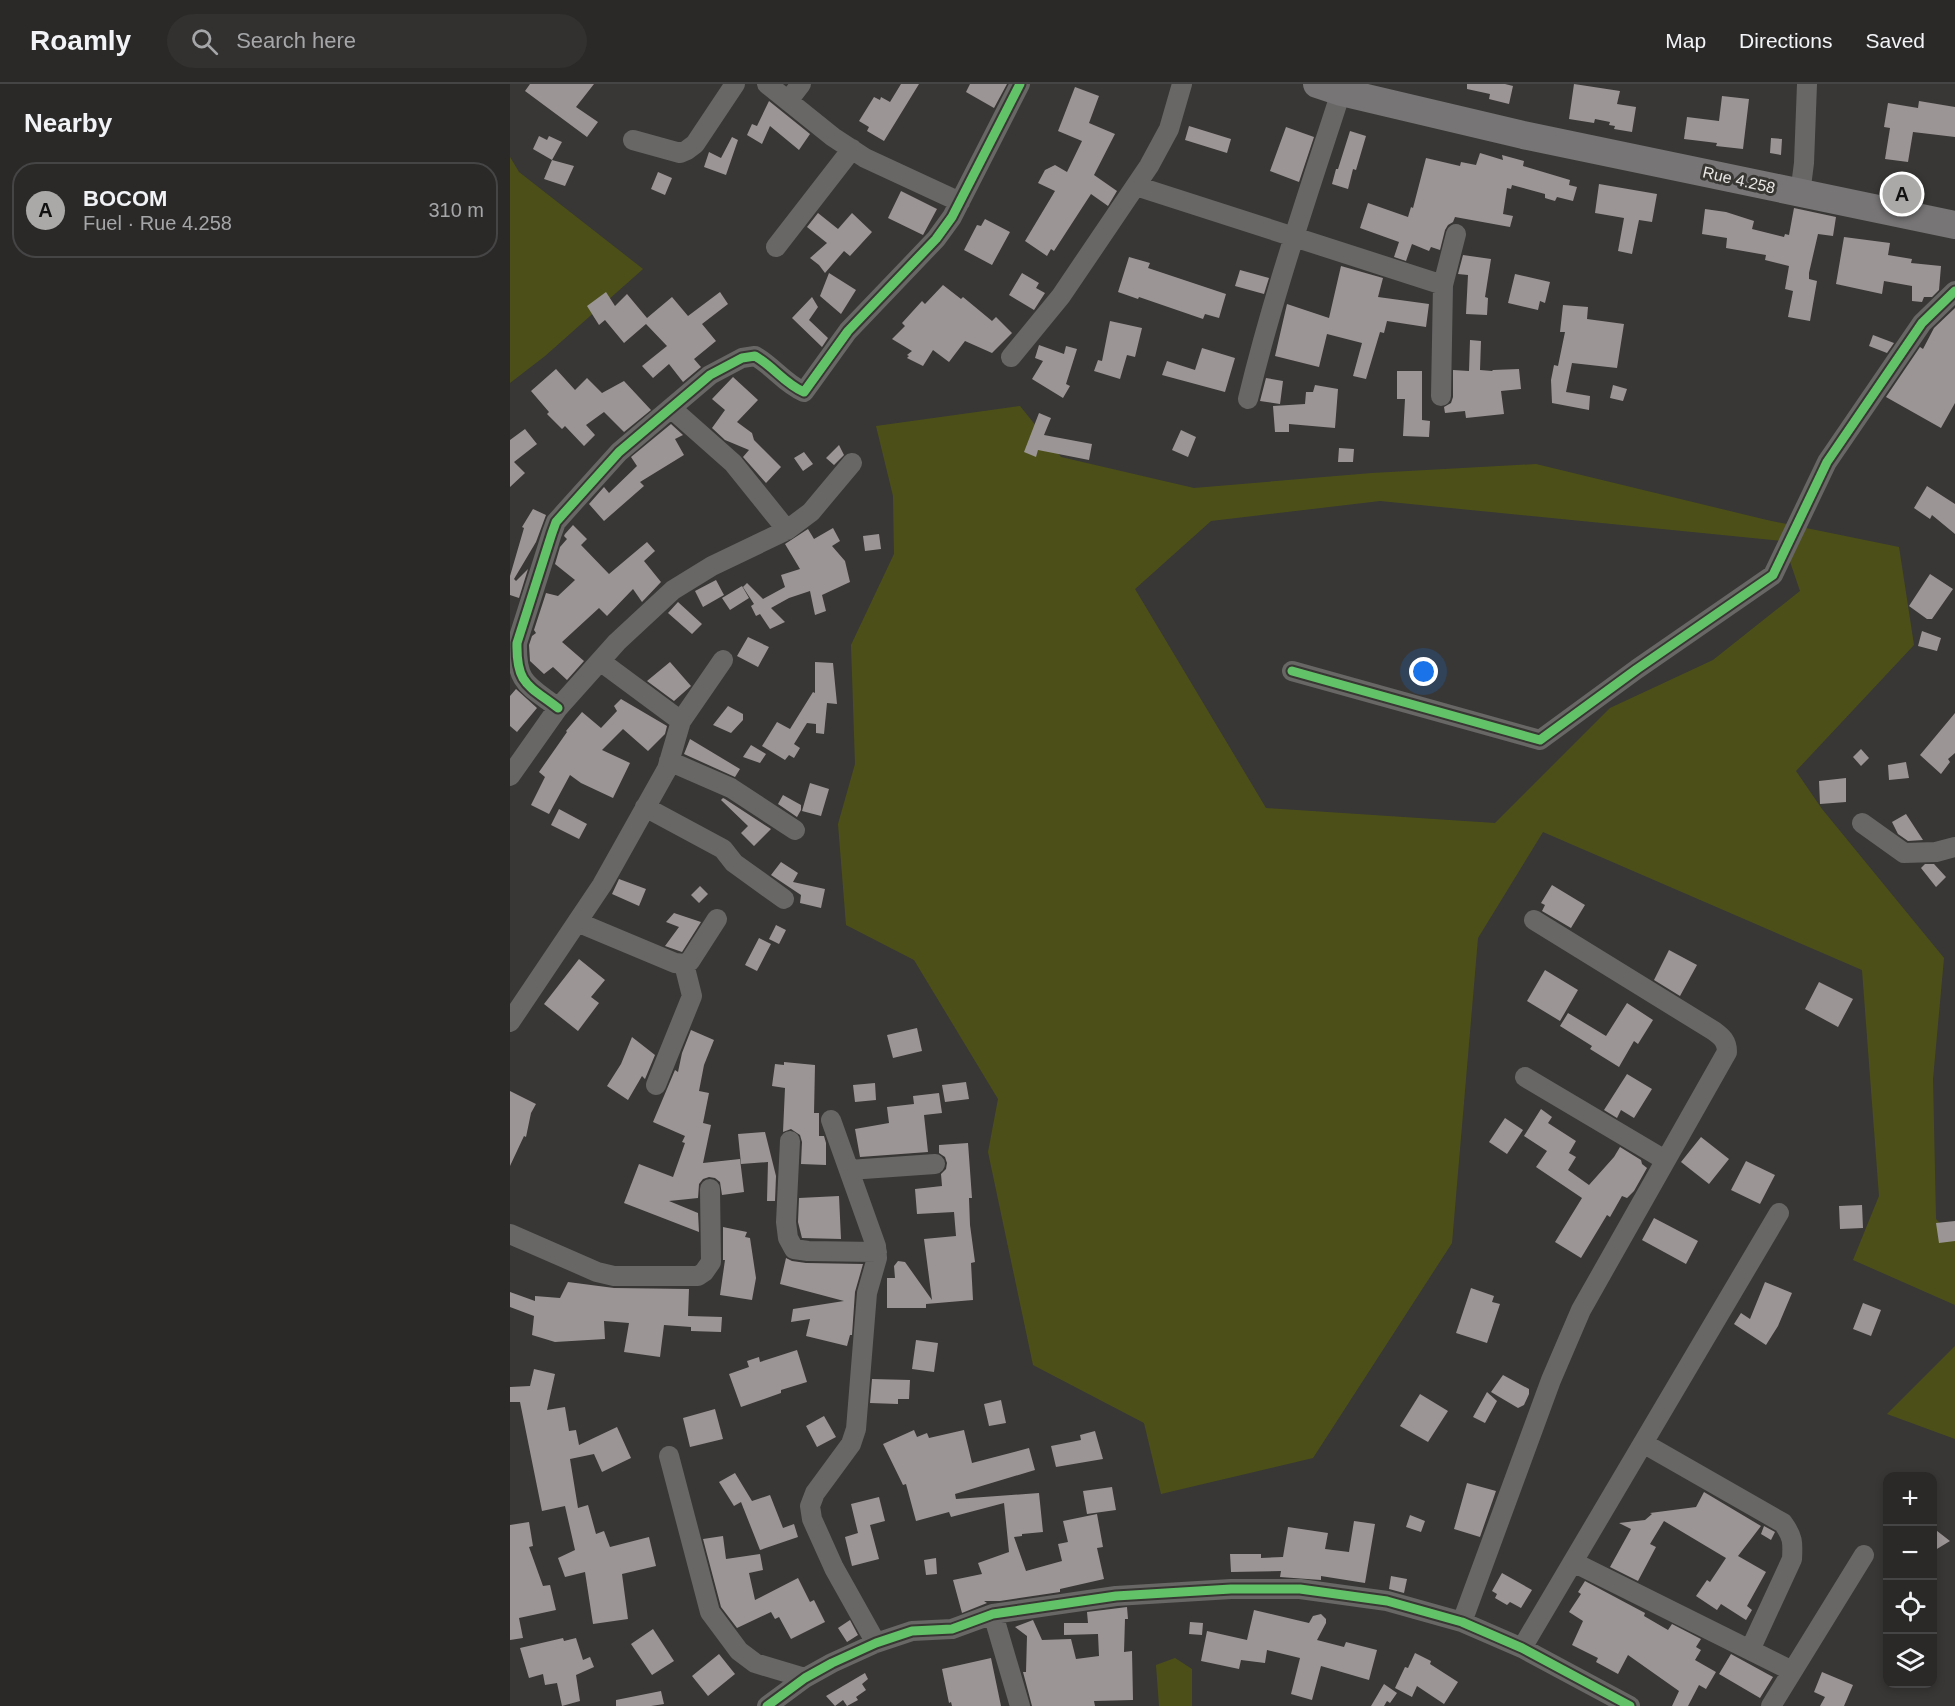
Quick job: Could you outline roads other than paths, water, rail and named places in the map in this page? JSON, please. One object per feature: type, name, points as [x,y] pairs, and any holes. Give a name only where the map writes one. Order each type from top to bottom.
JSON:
[{"type":"highway","name":"Rue 4.258","points":[[1329,88],[1523,135],[1955,225]]},
{"type":"street","points":[[633,140],[680,153],[687,150],[695,144],[735,84]]},
{"type":"street","points":[[767,84],[833,137],[865,158],[960,202]]},
{"type":"street","points":[[788,101],[801,84]]},
{"type":"street","points":[[558,708],[529,686],[515,682],[517,643],[556,522],[619,452],[710,375],[742,358],[755,356],[792,387],[804,392],[848,331],[936,239],[960,202],[1020,84]]},
{"type":"street","points":[[1011,357],[1061,296],[1161,148],[1182,84]]},
{"type":"street","points":[[1800,194],[1804,163],[1807,84]]},
{"type":"street","points":[[1248,399],[1294,237],[1329,88]]},
{"type":"street","points":[[776,247],[852,149]]},
{"type":"street","points":[[1136,186],[1443,285]]},
{"type":"street","points":[[1441,396],[1443,285],[1456,234]]},
{"type":"street","points":[[1292,671],[1540,740],[1637,669],[1773,575],[1827,462],[1922,323],[1955,291]]},
{"type":"street","points":[[671,408],[733,463],[787,530]]},
{"type":"street","points":[[510,776],[558,708],[617,642],[673,590],[712,566],[787,530],[811,513],[852,463]]},
{"type":"street","points":[[510,1022],[602,885],[667,768],[681,721],[723,660]]},
{"type":"street","points":[[600,661],[681,721]]},
{"type":"street","points":[[669,761],[731,788],[795,830]]},
{"type":"street","points":[[645,807],[723,849],[734,863],[784,898]]},
{"type":"street","points":[[1862,823],[1904,853],[1936,852],[1955,847]]},
{"type":"street","points":[[577,922],[675,963],[684,964],[690,961],[717,919]]},
{"type":"street","points":[[1462,1622],[1551,1380],[1581,1311],[1727,1052],[1723,1038],[1534,920]]},
{"type":"street","points":[[656,1085],[692,996],[684,964]]},
{"type":"street","points":[[1525,1077],[1665,1160]]},
{"type":"street","points":[[831,1120],[877,1252],[867,1293],[856,1429],[851,1444],[815,1493],[810,1506],[812,1520],[834,1568],[876,1643]]},
{"type":"street","points":[[790,1141],[786,1222],[788,1238],[794,1249],[877,1252]]},
{"type":"street","points":[[849,1170],[935,1164]]},
{"type":"street","points":[[510,1234],[597,1272],[614,1276],[698,1276],[711,1262],[710,1190]]},
{"type":"street","points":[[1522,1648],[1779,1213]]},
{"type":"street","points":[[1643,1443],[1783,1523],[1789,1531],[1793,1542],[1792,1558],[1750,1650]]},
{"type":"street","points":[[669,1456],[710,1612],[739,1651],[755,1663],[805,1678]]},
{"type":"street","points":[[1771,1706],[1864,1555]]},
{"type":"street","points":[[1574,1562],[1792,1671]]},
{"type":"street","points":[[767,1706],[805,1678],[832,1663],[876,1643],[912,1631],[952,1629],[993,1614],[1116,1596],[1231,1588],[1300,1589],[1387,1601],[1462,1622],[1522,1648],[1630,1706]]},
{"type":"street","points":[[993,1614],[1020,1706]]},
{"type":"place","name":"BOCOM","points":[[1902,194]]}]
